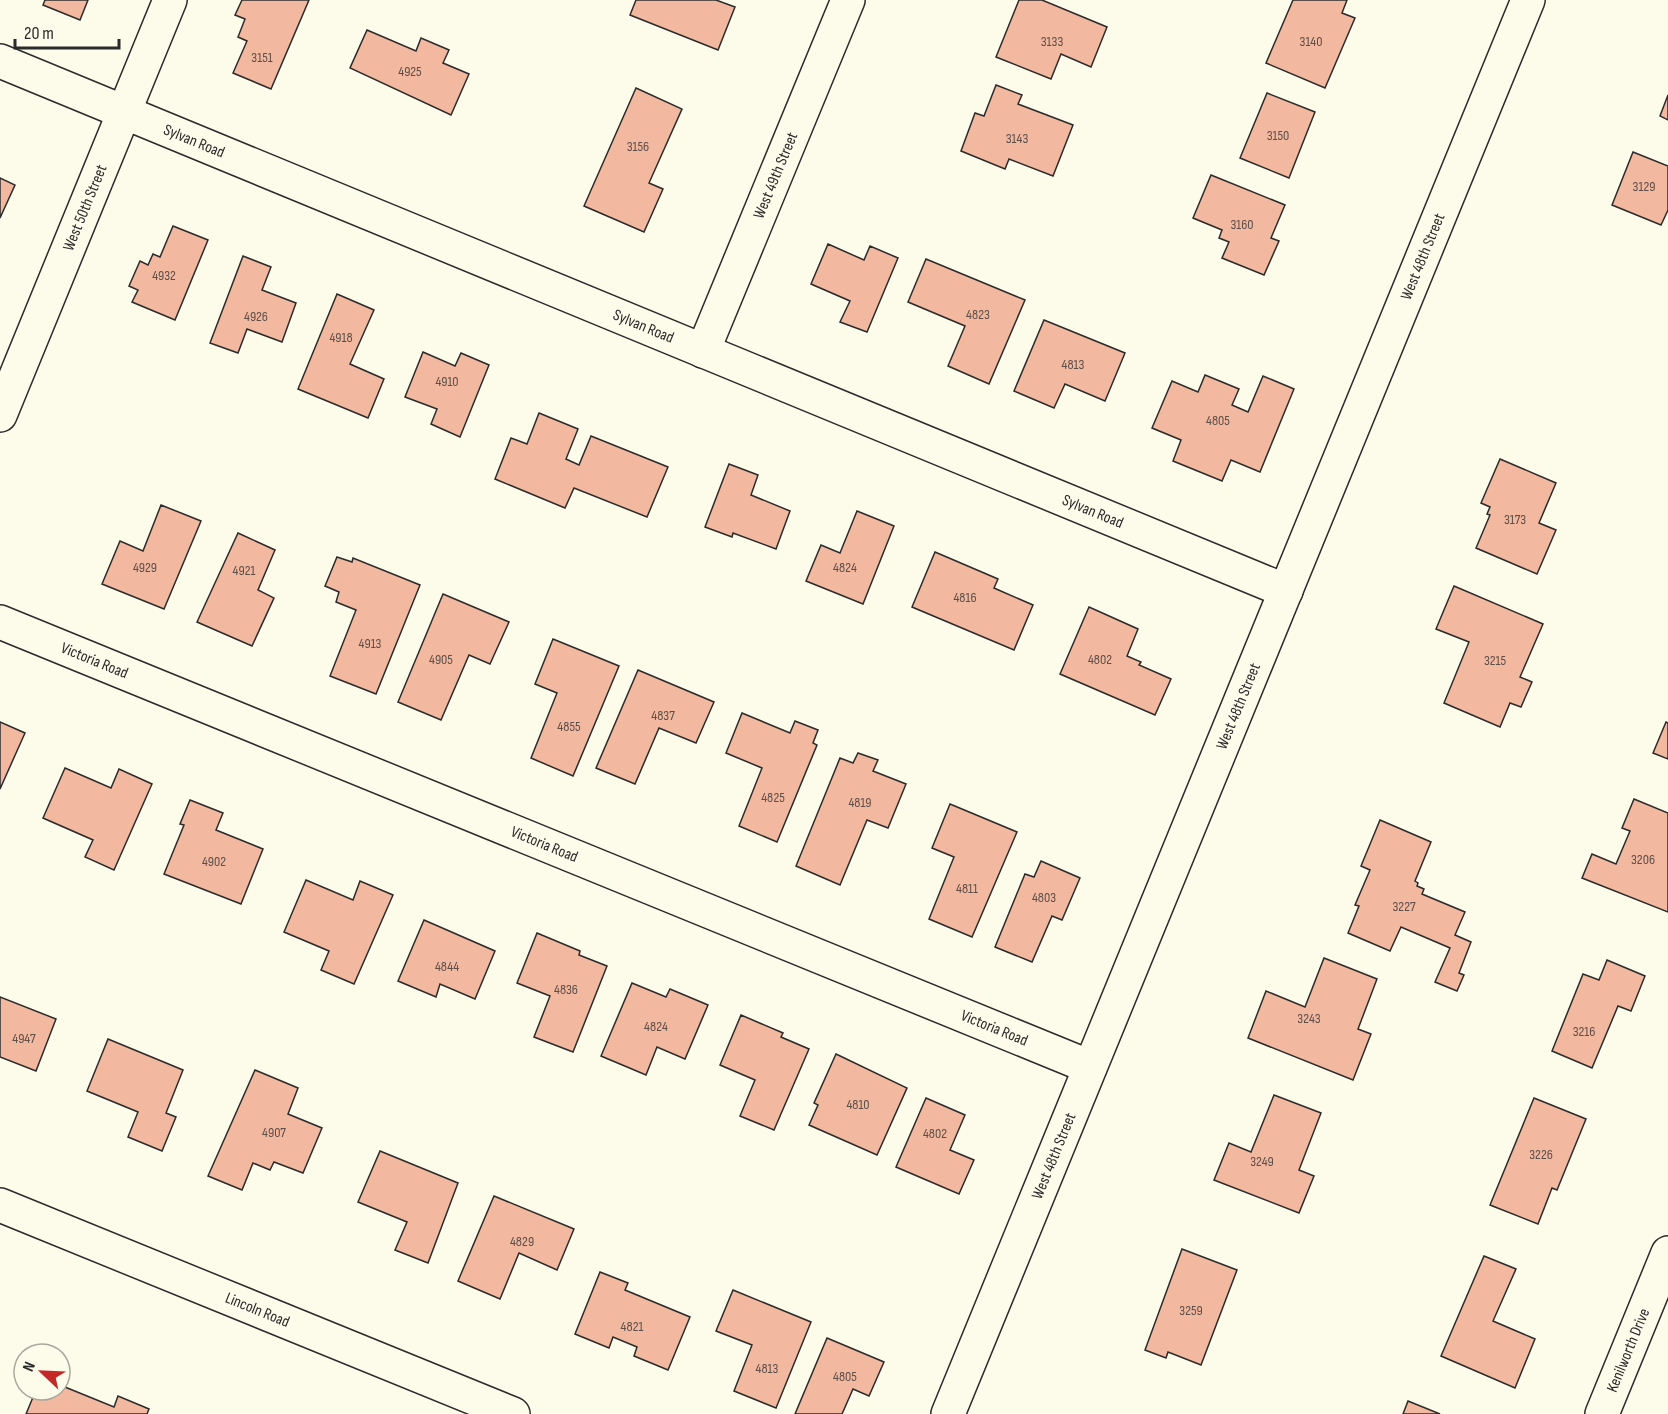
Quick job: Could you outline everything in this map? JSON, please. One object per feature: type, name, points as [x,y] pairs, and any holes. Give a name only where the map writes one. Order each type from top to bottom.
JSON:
[{"type":"street","name":"West 50th Street","points":[[0,415],[170,0]]},
{"type":"street","name":"West 49th Street","points":[[703,351],[848,0]]},
{"type":"street","name":"West 48th Street","points":[[948,1414],[1528,0]]},
{"type":"street","name":"Sylvan Road","points":[[0,61],[1286,591]]},
{"type":"street","name":"Victoria Road","points":[[0,622],[1090,1067]]},
{"type":"street","name":"Lincoln Road","points":[[0,1205],[513,1414]]},
{"type":"street","name":"Kenilworth Drive","points":[[1602,1414],[1668,1253]]},
{"type":"building","points":[[45,0],[88,0],[80,20],[43,5]]},
{"type":"building","points":[[242,0],[309,0],[271,89],[233,73],[247,41],[238,37],[245,19],[235,15]]},
{"type":"building","points":[[636,0],[716,0],[735,7],[718,50],[630,15]]},
{"type":"building","points":[[1019,0],[1042,0],[1107,27],[1091,67],[1061,54],[1051,79],[996,57]]},
{"type":"building","points":[[1293,0],[1347,0],[1342,13],[1355,18],[1325,88],[1266,63]]},
{"type":"building","points":[[367,30],[416,51],[421,38],[449,50],[443,63],[469,74],[451,115],[350,68]]},
{"type":"building","points":[[996,85],[1022,95],[1018,104],[1073,125],[1053,176],[1009,159],[1005,169],[961,151],[975,113],[984,116]]},
{"type":"building","points":[[636,88],[682,109],[649,183],[663,189],[644,232],[584,206]]},
{"type":"building","points":[[1267,93],[1315,112],[1289,178],[1240,158]]},
{"type":"building","points":[[1668,95],[1668,120],[1660,116]]},
{"type":"building","points":[[1633,152],[1668,166],[1668,210],[1661,225],[1612,205]]},
{"type":"building","points":[[1211,175],[1285,205],[1271,238],[1279,241],[1264,275],[1222,258],[1229,242],[1219,238],[1222,230],[1193,218]]},
{"type":"building","points":[[0,178],[15,185],[0,218]]},
{"type":"building","points":[[173,226],[208,240],[175,320],[132,302],[138,290],[129,286],[140,261],[148,265],[153,254],[160,257]]},
{"type":"building","points":[[828,244],[864,260],[870,246],[898,258],[867,332],[840,322],[850,301],[811,284]]},
{"type":"building","points":[[243,256],[271,267],[262,290],[296,303],[282,342],[247,329],[238,353],[210,343]]},
{"type":"building","points":[[926,259],[1025,300],[989,384],[948,366],[965,326],[908,302]]},
{"type":"building","points":[[337,294],[374,310],[350,364],[384,379],[368,418],[298,389]]},
{"type":"building","points":[[1044,320],[1125,353],[1105,401],[1065,384],[1054,408],[1014,391]]},
{"type":"building","points":[[423,352],[455,366],[461,353],[489,365],[460,437],[431,424],[437,409],[405,397]]},
{"type":"building","points":[[1205,375],[1239,389],[1232,405],[1248,412],[1263,376],[1294,389],[1260,472],[1231,460],[1222,481],[1173,461],[1181,440],[1152,428],[1172,381],[1198,392]]},
{"type":"building","points":[[539,413],[578,429],[566,459],[579,465],[591,436],[668,467],[647,517],[574,488],[565,508],[495,479],[511,438],[527,444]]},
{"type":"building","points":[[1500,459],[1556,483],[1539,523],[1556,530],[1537,574],[1476,548],[1490,515],[1487,514],[1490,507],[1481,503]]},
{"type":"building","points":[[729,464],[758,475],[751,495],[790,511],[776,549],[733,533],[732,537],[705,527]]},
{"type":"building","points":[[161,505],[201,521],[164,609],[102,584],[120,541],[143,551]]},
{"type":"building","points":[[857,511],[894,526],[863,604],[806,581],[821,545],[840,553]]},
{"type":"building","points":[[238,533],[275,550],[258,590],[274,598],[252,646],[197,622]]},
{"type":"building","points":[[935,552],[998,579],[994,588],[1033,605],[1014,650],[912,607]]},
{"type":"building","points":[[337,557],[352,562],[353,558],[420,585],[376,694],[330,676],[356,610],[336,602],[339,592],[325,586]]},
{"type":"building","points":[[1454,586],[1543,624],[1520,677],[1532,682],[1521,707],[1510,703],[1500,727],[1444,703],[1469,642],[1436,629]]},
{"type":"building","points":[[443,594],[509,622],[490,664],[469,655],[441,720],[398,702]]},
{"type":"building","points":[[1089,607],[1138,629],[1127,656],[1141,662],[1139,665],[1171,679],[1155,715],[1060,674]]},
{"type":"building","points":[[553,639],[619,666],[573,776],[531,758],[557,693],[535,684]]},
{"type":"building","points":[[638,670],[714,702],[696,743],[659,728],[635,784],[596,768]]},
{"type":"building","points":[[742,713],[790,733],[795,721],[818,730],[813,743],[817,745],[777,842],[739,826],[762,768],[726,753]]},
{"type":"building","points":[[0,722],[25,733],[0,789]]},
{"type":"building","points":[[1666,722],[1668,723],[1668,759],[1653,753]]},
{"type":"building","points":[[858,753],[878,760],[873,771],[906,784],[888,828],[867,820],[840,885],[796,866],[840,758],[853,763]]},
{"type":"building","points":[[65,768],[111,788],[119,769],[152,784],[114,870],[85,857],[93,840],[43,818]]},
{"type":"building","points":[[1634,799],[1668,813],[1668,912],[1582,878],[1592,854],[1616,864],[1630,831],[1622,828]]},
{"type":"building","points":[[190,800],[223,813],[216,830],[263,849],[241,904],[164,874],[184,825],[180,824]]},
{"type":"building","points":[[950,804],[1017,832],[972,937],[929,919],[954,857],[932,848]]},
{"type":"building","points":[[1380,820],[1431,842],[1415,881],[1418,883],[1417,886],[1424,889],[1422,894],[1465,912],[1455,935],[1471,942],[1459,973],[1464,975],[1457,991],[1435,982],[1450,948],[1401,927],[1390,951],[1348,933],[1359,906],[1355,905],[1370,870],[1361,866]]},
{"type":"building","points":[[1041,861],[1080,878],[1062,920],[1052,916],[1032,962],[995,947],[1025,874],[1034,877]]},
{"type":"building","points":[[306,880],[353,900],[360,881],[393,895],[354,984],[321,970],[329,951],[284,932]]},
{"type":"building","points":[[424,920],[495,951],[475,999],[440,984],[436,997],[398,981]]},
{"type":"building","points":[[537,933],[580,951],[579,955],[607,966],[573,1052],[534,1037],[550,996],[517,983]]},
{"type":"building","points":[[1324,958],[1377,979],[1358,1029],[1371,1034],[1353,1080],[1248,1038],[1266,991],[1305,1007]]},
{"type":"building","points":[[1607,960],[1645,976],[1631,1011],[1618,1006],[1592,1068],[1552,1051],[1583,974],[1599,980]]},
{"type":"building","points":[[632,983],[666,997],[670,989],[708,1005],[685,1059],[657,1047],[646,1075],[601,1056]]},
{"type":"building","points":[[0,997],[56,1019],[36,1071],[0,1057]]},
{"type":"building","points":[[741,1015],[783,1033],[781,1037],[809,1049],[774,1130],[740,1116],[755,1080],[720,1065]]},
{"type":"building","points":[[108,1039],[183,1070],[166,1113],[176,1117],[162,1151],[128,1137],[138,1112],[87,1091]]},
{"type":"building","points":[[836,1054],[907,1088],[877,1155],[809,1125],[818,1105],[814,1103]]},
{"type":"building","points":[[255,1070],[298,1088],[288,1114],[322,1128],[303,1173],[274,1162],[270,1170],[253,1163],[242,1190],[208,1176]]},
{"type":"building","points":[[1274,1095],[1321,1113],[1299,1170],[1314,1176],[1299,1213],[1214,1180],[1229,1143],[1251,1152]]},
{"type":"building","points":[[926,1098],[965,1115],[950,1150],[974,1160],[959,1194],[896,1167]]},
{"type":"building","points":[[1534,1098],[1586,1119],[1557,1190],[1552,1188],[1538,1224],[1490,1205]]},
{"type":"building","points":[[380,1151],[458,1183],[428,1263],[395,1250],[407,1222],[358,1202]]},
{"type":"building","points":[[494,1196],[574,1229],[557,1270],[519,1253],[500,1299],[458,1281]]},
{"type":"building","points":[[1182,1249],[1237,1270],[1201,1365],[1168,1352],[1166,1358],[1145,1350]]},
{"type":"building","points":[[1484,1256],[1516,1269],[1493,1321],[1535,1339],[1515,1388],[1441,1356]]},
{"type":"building","points":[[600,1272],[628,1283],[625,1290],[690,1317],[668,1370],[634,1356],[637,1347],[613,1337],[609,1348],[575,1334]]},
{"type":"building","points":[[733,1290],[811,1322],[776,1408],[734,1391],[752,1345],[716,1331]]},
{"type":"building","points":[[827,1338],[884,1362],[869,1396],[853,1389],[842,1414],[795,1414]]},
{"type":"building","points":[[72,1390],[114,1407],[118,1396],[149,1409],[147,1414],[26,1414],[31,1402],[72,1402]]},
{"type":"building","points":[[1408,1401],[1440,1414],[1403,1414]]}]
